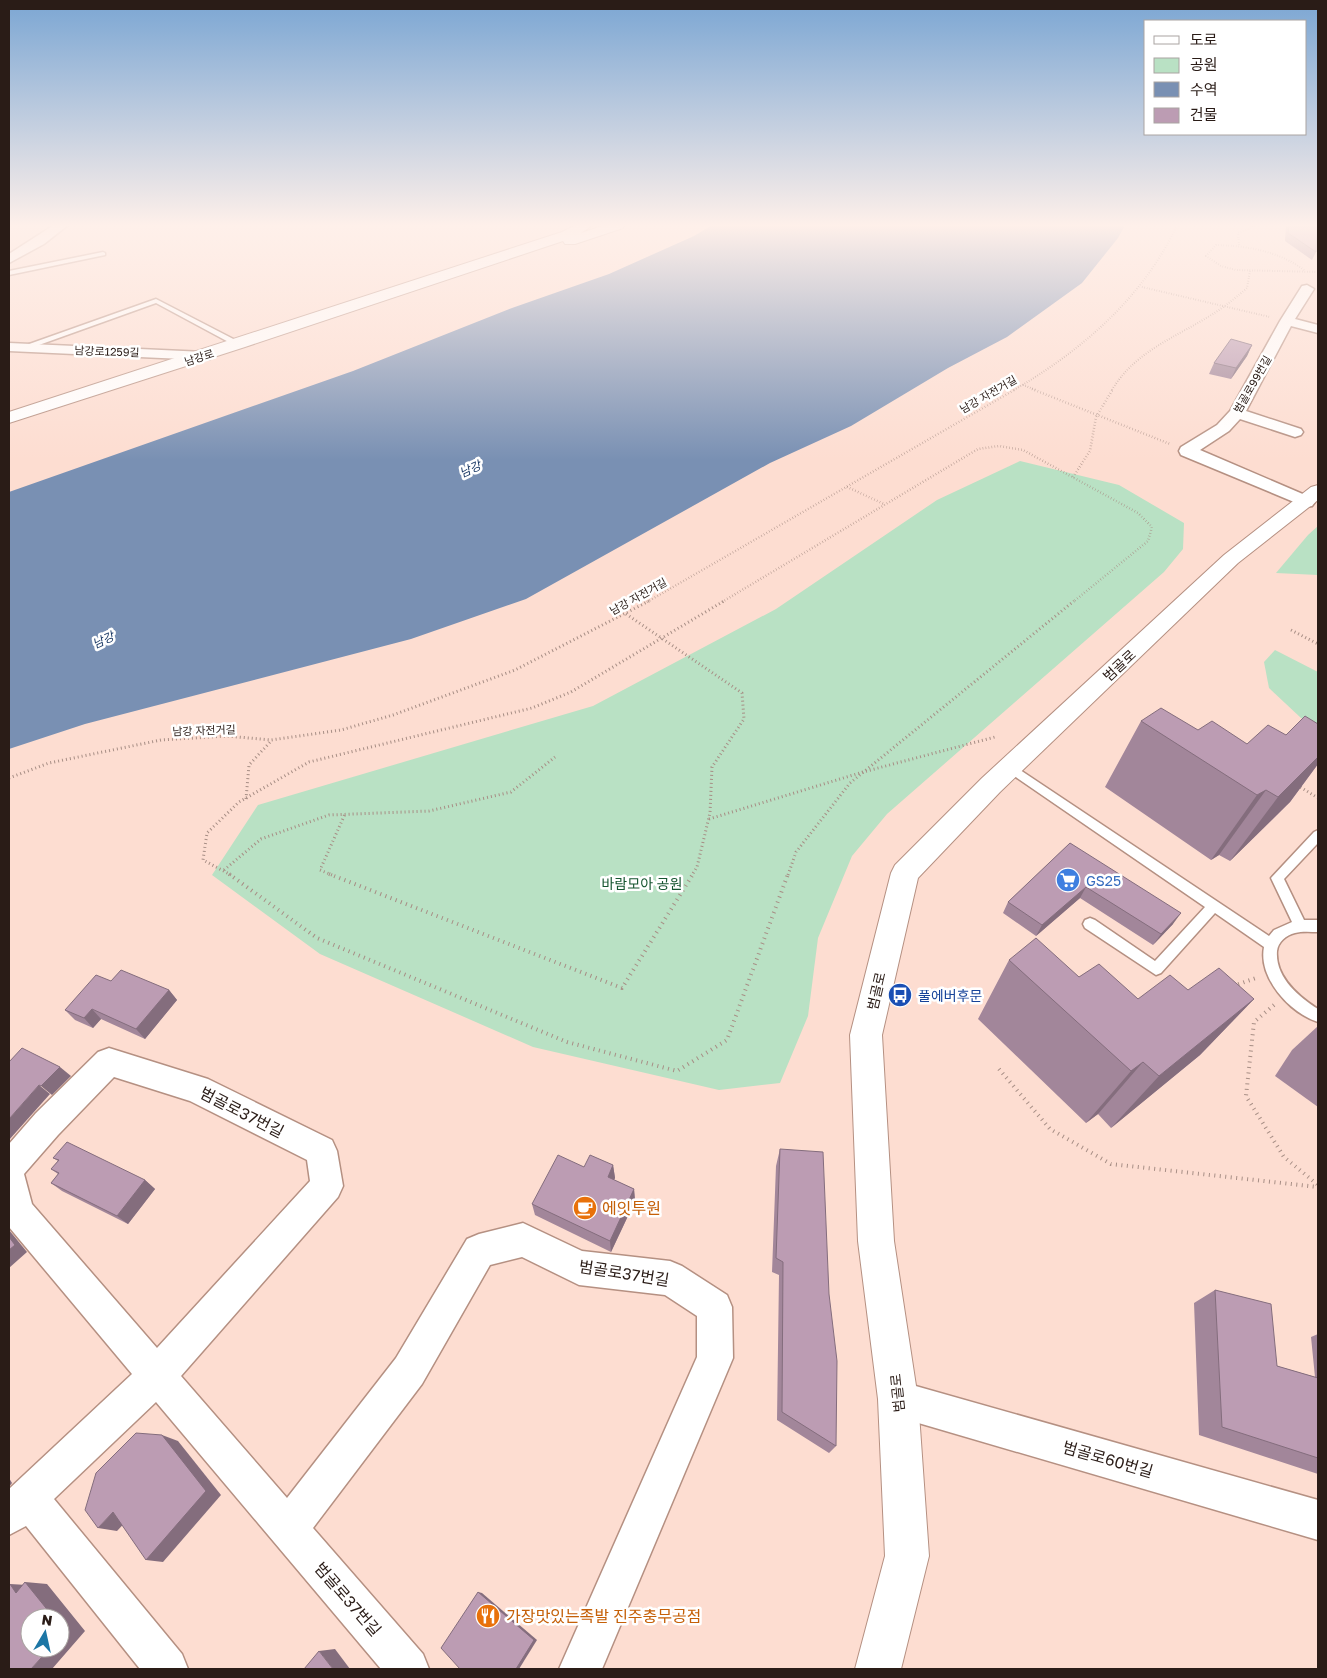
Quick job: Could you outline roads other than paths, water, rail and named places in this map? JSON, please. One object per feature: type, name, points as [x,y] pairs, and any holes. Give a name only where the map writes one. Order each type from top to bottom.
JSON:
[{"type":"street","name":"남강로","points":[[9,418],[361,303]]},
{"type":"street","points":[[239,344],[386,303]]},
{"type":"street","name":"범골로99번길","points":[[1298,303],[1237,413],[1222,428],[1187,450],[1312,496]]},
{"type":"street","points":[[1287,320],[1318,329]]},
{"type":"street","name":"남강로1259길","points":[[15,348],[204,356]]},
{"type":"street","points":[[1237,413],[1295,432]]},
{"type":"street","name":"범골로","points":[[878,1669],[907,1556],[898,1399],[876,1241],[866,1035],[904,873],[1011,768],[1231,559],[1312,496]]},
{"type":"street","name":"범골로37번길","points":[[9,1167],[47,1124],[109,1062],[197,1089],[321,1151],[327,1186],[157,1376],[18,1506]]},
{"type":"street","name":"범골로37번길","points":[[9,1176],[18,1213],[408,1669]]},
{"type":"street","name":"범골로37번길","points":[[288,1529],[409,1371],[479,1252],[523,1240],[579,1268],[670,1278],[715,1307],[715,1358],[596,1636],[580,1669]]},
{"type":"street","name":"범골로60번길","points":[[898,1399],[1318,1520]]},
{"type":"street","points":[[18,1506],[167,1669]]},
{"type":"lane","points":[[15,348],[149,303]]},
{"type":"lane","points":[[160,303],[239,344]]},
{"type":"lane","points":[[1011,768],[1271,944]]},
{"type":"lane","points":[[1300,925],[1277,878],[1318,834]]},
{"type":"lane","points":[[1090,924],[1156,969],[1214,906]]},
{"type":"lane","points":[[1318,926],[1300,925],[1277,935],[1271,944],[1269,958],[1273,973],[1288,994],[1318,1016]]},
{"type":"water","name":"남강","points":[[525,303],[1054,303],[1007,337],[948,368],[851,426],[770,463],[526,599],[411,639],[85,724],[9,749],[9,492],[353,371]]},
{"type":"place","name":"GS25","points":[[1068,880]]},
{"type":"place","name":"풀에버후문","points":[[900,995]]},
{"type":"place","name":"에잇투원","points":[[585,1208]]},
{"type":"place","name":"가장맛있는족발 진주충무공점","points":[[488,1616]]},
{"type":"park label","name":"바람모아 공원","points":[[642,883]]}]
